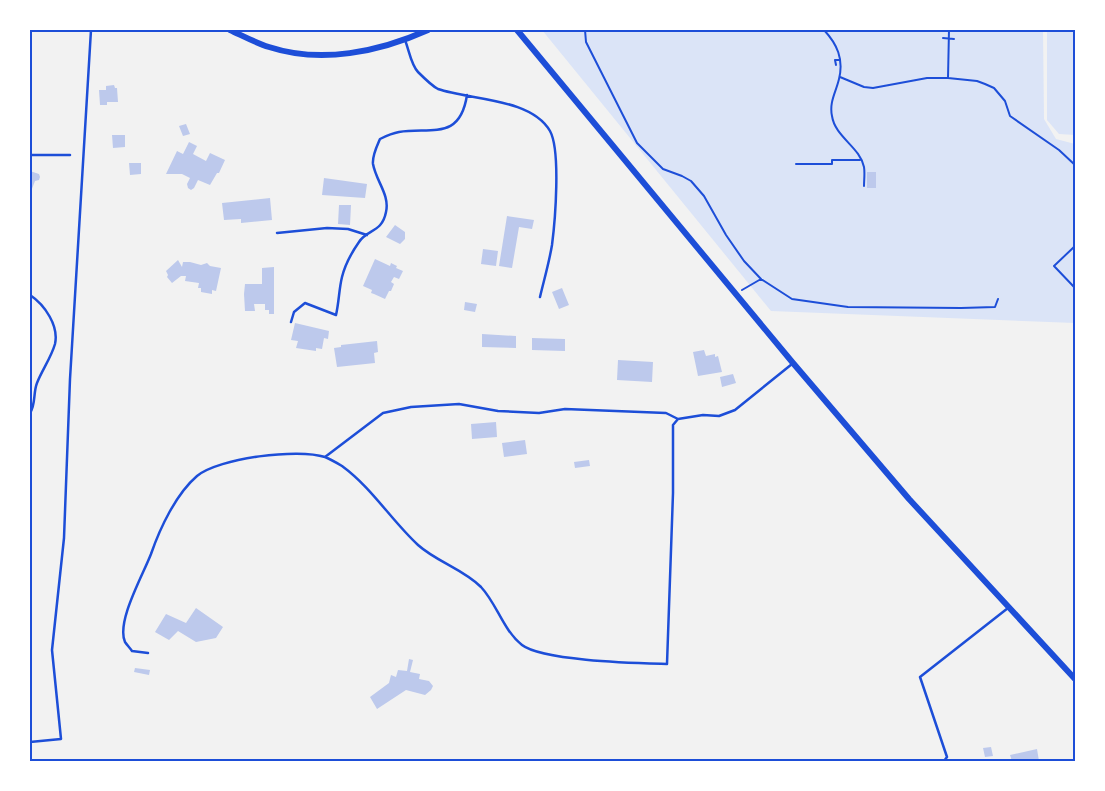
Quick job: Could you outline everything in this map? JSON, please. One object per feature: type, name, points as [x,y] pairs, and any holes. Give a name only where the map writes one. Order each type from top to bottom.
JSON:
[{"type":"street","points":[[230,30],[270,47],[308,54],[347,54],[405,40],[428,30]]},
{"type":"street","points":[[517,30],[793,363],[909,499],[1075,679]]},
{"type":"lane","points":[[30,742],[61,739],[52,650],[64,538],[70,379],[91,30]]},
{"type":"lane","points":[[405,40],[416,71],[437,88],[496,101],[532,115],[544,124],[553,137],[557,166],[552,245],[540,297]]},
{"type":"lane","points":[[291,322],[294,312],[304,303],[336,315],[342,277],[360,240],[375,231],[383,222],[387,200],[373,163],[375,150],[380,139],[398,132],[432,131],[447,128],[458,119],[465,105],[467,95]]},
{"type":"lane","points":[[30,154],[70,155]]},
{"type":"lane","points":[[277,232],[327,228],[348,229],[368,235]]},
{"type":"lane","points":[[30,295],[45,308],[54,326],[55,343],[36,385],[34,407],[30,413]]},
{"type":"lane","points":[[325,457],[383,412],[411,406],[459,404],[498,411],[539,413],[565,409],[666,413],[678,419],[703,415],[720,416],[735,410],[793,363]]},
{"type":"lane","points":[[148,653],[132,651],[125,643],[123,633],[125,614],[165,521],[181,496],[197,476],[216,466],[260,457],[300,453],[325,457],[342,466],[367,488],[418,544],[434,558],[461,572],[480,585],[492,600],[510,633],[522,645],[536,652],[562,656],[667,664],[671,575],[673,425],[678,419]]},
{"type":"lane","points":[[944,761],[947,757],[920,677],[1008,608]]},
{"type":"path","points":[[585,30],[586,42],[637,143],[663,169],[691,181],[704,196],[726,235],[744,261],[761,279],[792,299],[848,307],[995,307],[998,299]]},
{"type":"path","points":[[824,30],[835,42],[840,60],[840,77],[831,105],[832,117],[842,137],[864,166],[864,186]]},
{"type":"path","points":[[948,78],[949,30]]},
{"type":"path","points":[[943,38],[954,39]]},
{"type":"path","points":[[1075,42],[1075,52]]},
{"type":"path","points":[[836,65],[835,60],[840,60]]},
{"type":"path","points":[[840,77],[864,87],[873,88],[907,80],[927,78],[948,78],[977,82],[994,88],[1006,101],[1010,116],[1059,150],[1075,165]]},
{"type":"path","points":[[796,164],[832,164],[832,160],[860,160]]},
{"type":"path","points":[[1075,246],[1054,266],[1075,288]]},
{"type":"path","points":[[736,294],[761,279]]},
{"type":"shaded area","points":[[542,30],[1043,30],[1044,119],[1056,139],[1075,144],[1075,323],[771,311]]},
{"type":"shaded area","points":[[1047,30],[1075,30],[1075,135],[1059,134],[1047,120]]},
{"type":"building","points":[[114,85],[117,88],[118,102],[107,102],[107,105],[100,105],[99,90],[106,90],[106,86]]},
{"type":"building","points":[[186,124],[190,134],[183,136],[179,126]]},
{"type":"building","points":[[112,135],[125,135],[125,147],[113,148]]},
{"type":"building","points":[[189,142],[197,146],[193,154],[206,161],[210,153],[225,160],[219,173],[217,173],[210,185],[198,180],[191,190],[187,184],[190,178],[182,174],[166,174],[177,151],[183,154]]},
{"type":"building","points":[[129,163],[141,163],[141,174],[130,175]]},
{"type":"building","points":[[30,171],[39,174],[40,177],[39,180],[35,181],[30,194]]},
{"type":"building","points":[[867,172],[876,172],[876,188],[867,188]]},
{"type":"building","points":[[324,178],[367,184],[365,198],[322,195]]},
{"type":"building","points":[[270,198],[272,220],[241,223],[241,219],[224,220],[222,203]]},
{"type":"building","points":[[339,205],[351,205],[350,225],[338,224]]},
{"type":"building","points":[[507,216],[534,220],[532,229],[519,227],[512,268],[499,266]]},
{"type":"building","points":[[395,225],[405,232],[405,239],[400,244],[386,237]]},
{"type":"building","points":[[483,249],[498,251],[496,266],[481,264]]},
{"type":"building","points":[[375,259],[390,266],[391,263],[403,271],[399,279],[394,277],[391,282],[394,284],[385,299],[371,293],[372,290],[363,286]]},
{"type":"building","points":[[178,260],[182,267],[183,262],[190,262],[201,265],[207,263],[210,266],[221,268],[216,291],[212,290],[212,294],[201,292],[201,288],[198,288],[199,283],[185,281],[186,276],[181,276],[172,283],[167,277],[166,271]]},
{"type":"building","points":[[274,267],[274,314],[269,314],[269,310],[265,310],[265,304],[254,304],[255,311],[245,311],[245,284],[262,284],[262,268]]},
{"type":"building","points":[[562,288],[569,305],[559,309],[552,292]]},
{"type":"building","points":[[465,302],[477,304],[475,312],[464,310]]},
{"type":"building","points":[[295,323],[329,331],[328,339],[324,338],[322,349],[316,348],[316,351],[296,348],[298,341],[291,340]]},
{"type":"building","points":[[482,334],[516,336],[516,348],[482,347]]},
{"type":"building","points":[[532,338],[565,339],[565,351],[532,350]]},
{"type":"building","points":[[377,341],[378,352],[374,353],[375,363],[337,367],[334,348],[341,347],[341,345]]},
{"type":"building","points":[[704,350],[706,356],[715,354],[715,357],[718,356],[722,372],[698,376],[693,352]]},
{"type":"building","points":[[618,360],[653,362],[652,382],[617,380]]},
{"type":"building","points":[[733,374],[736,383],[722,387],[720,377]]},
{"type":"building","points":[[496,422],[497,437],[472,439],[471,424]]},
{"type":"building","points":[[525,440],[527,454],[504,457],[502,443]]},
{"type":"building","points":[[589,460],[590,466],[575,468],[574,462]]},
{"type":"building","points":[[196,608],[223,627],[216,638],[196,642],[178,631],[169,640],[155,632],[166,614],[186,623]]},
{"type":"building","points":[[409,659],[413,660],[410,672],[420,674],[419,679],[429,681],[433,686],[431,690],[425,695],[406,690],[377,709],[370,697],[389,683],[391,675],[396,677],[398,670],[407,671]]},
{"type":"building","points":[[135,668],[150,670],[149,675],[134,672]]},
{"type":"building","points":[[991,747],[993,756],[985,757],[983,748]]},
{"type":"building","points":[[1037,749],[1039,761],[1012,761],[1010,755]]}]
